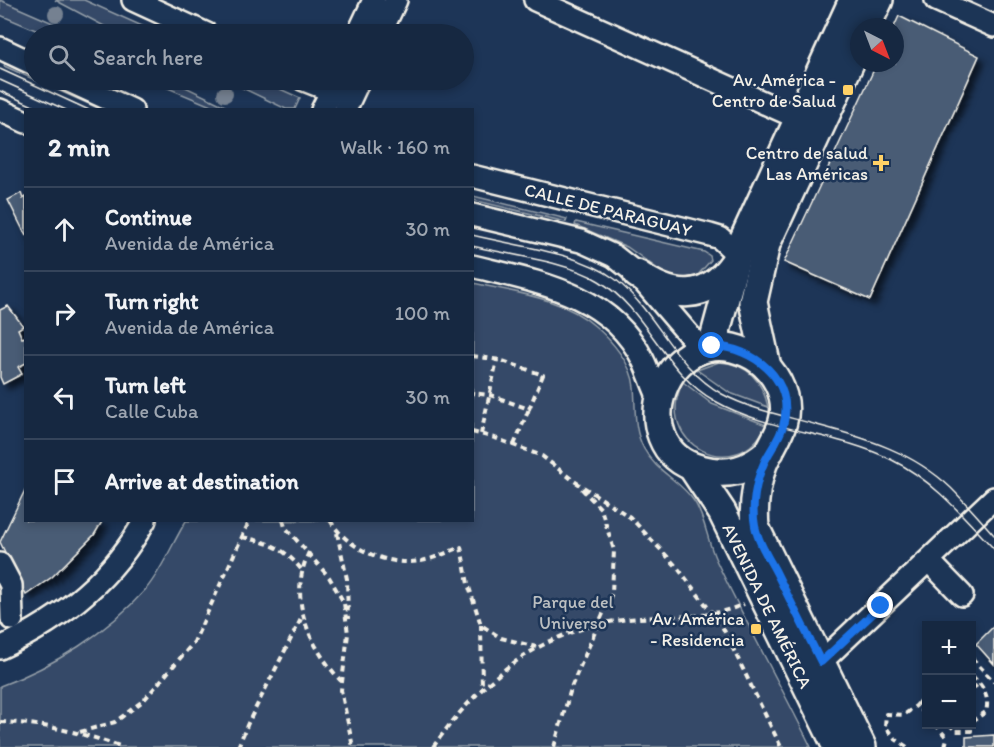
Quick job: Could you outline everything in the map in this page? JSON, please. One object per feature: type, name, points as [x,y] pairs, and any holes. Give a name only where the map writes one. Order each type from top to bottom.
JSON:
[{"type":"main road","points":[[658,398],[674,368],[690,355],[707,348],[735,259],[854,0]]},
{"type":"main road","points":[[871,18],[879,0]]},
{"type":"main road","name":"AVENIDA DE AMÉRICA","points":[[767,366],[753,302],[766,244],[850,62]]},
{"type":"main road","points":[[637,274],[668,292],[697,291],[718,281],[735,259]]},
{"type":"main road","name":"AVENIDA DE AMÉRICA","points":[[707,348],[740,350],[767,366],[778,381],[784,399],[785,415],[778,440],[764,463],[755,495],[755,526],[862,747]]},
{"type":"main road","name":"AVENIDA DE AMÉRICA","points":[[658,398],[658,417],[663,436],[671,449],[692,467],[722,512],[837,747]]},
{"type":"main road","name":"AVENIDA DE AMÉRICA","points":[[692,467],[715,472],[741,471],[757,463],[770,451]]},
{"type":"street","points":[[133,0],[185,24]]},
{"type":"street","points":[[363,24],[374,0]]},
{"type":"street","points":[[385,24],[396,0]]},
{"type":"street","points":[[535,0],[798,118]]},
{"type":"street","points":[[936,0],[994,26]]},
{"type":"street","points":[[0,48],[24,59]]},
{"type":"street","points":[[89,90],[128,108]]},
{"type":"street","points":[[346,108],[354,90]]},
{"type":"street","points":[[0,110],[24,121]]},
{"type":"street","name":"CALLE DE PARAGUAY","points":[[474,176],[710,235],[725,242],[735,259]]},
{"type":"street","points":[[474,215],[581,241],[614,256],[637,274],[707,348]]},
{"type":"street","points":[[474,267],[563,289],[592,305],[615,324],[643,358],[658,398]]},
{"type":"street","points":[[821,662],[929,561],[990,509]]},
{"type":"street","points":[[0,648],[59,617],[93,589],[118,561],[144,522]]},
{"type":"street","points":[[929,561],[962,595]]},
{"type":"street","points":[[0,564],[10,585],[12,619],[0,610]]},
{"type":"path","points":[[474,356],[497,360],[543,375],[514,445]]},
{"type":"path","points":[[481,434],[497,360]]},
{"type":"path","points":[[474,393],[489,395],[529,409]]},
{"type":"path","points":[[474,432],[542,456],[574,481],[630,517],[677,567],[714,614],[781,747]]},
{"type":"path","points":[[554,747],[572,685],[612,593],[614,550],[601,509],[574,481]]},
{"type":"path","points":[[80,732],[115,722],[144,700],[194,642],[251,522]]},
{"type":"path","points":[[284,522],[285,527],[309,551],[329,577],[344,603],[348,634]]},
{"type":"path","points":[[331,522],[337,533],[347,579],[348,634],[342,681],[346,719],[353,747]]},
{"type":"path","points":[[337,533],[377,558],[419,562],[461,547],[468,584],[481,625],[482,690]]},
{"type":"path","points":[[242,537],[269,542],[288,554],[301,569]]},
{"type":"path","points":[[309,551],[301,569],[302,617],[315,650],[342,681]]},
{"type":"path","points":[[433,747],[458,712],[502,670],[545,642],[624,620],[714,614],[744,603]]},
{"type":"path","points":[[238,747],[302,617]]},
{"type":"path","points":[[481,625],[501,638],[537,647]]},
{"type":"path","points":[[976,662],[994,681]]},
{"type":"path","points":[[976,680],[991,702],[986,712],[976,719]]},
{"type":"path","points":[[976,686],[980,683]]},
{"type":"path","points":[[907,747],[885,726],[886,714],[904,715],[922,698]]},
{"type":"path","points":[[917,705],[922,710]]},
{"type":"path","points":[[0,722],[30,722],[80,732],[123,747]]},
{"type":"path","points":[[939,729],[947,738],[945,747]]},
{"type":"path","points":[[954,729],[956,731],[971,731],[971,729]]},
{"type":"green space","points":[[0,0],[55,24],[24,25],[0,15]]},
{"type":"green space","points":[[55,0],[84,0],[138,24],[100,24]]},
{"type":"green space","points":[[6,61],[24,70],[24,75],[4,66]]},
{"type":"green space","points":[[57,90],[68,90],[109,108],[98,108]]},
{"type":"green space","points":[[173,90],[192,90],[229,108],[216,108]]},
{"type":"green space","points":[[247,90],[282,90],[300,98],[295,108],[284,108]]},
{"type":"green space","points":[[474,196],[567,219],[566,222],[474,200]]},
{"type":"green space","points":[[576,222],[704,252],[710,256],[711,260],[697,276],[676,279],[665,274],[627,247],[575,225]]},
{"type":"green space","name":"Parque del Universo","points":[[474,283],[521,293],[554,303],[583,317],[608,339],[620,354],[632,378],[640,441],[655,464],[682,487],[698,508],[716,560],[811,747],[0,747],[0,686],[40,669],[97,634],[131,605],[146,589],[185,522],[474,522]]},
{"type":"green space","points":[[719,362],[738,366],[752,375],[762,389],[768,407],[730,393],[697,370]]},
{"type":"green space","points":[[683,382],[712,404],[766,425],[753,443],[737,453],[719,455],[702,450],[688,440],[679,424],[676,405]]},
{"type":"building","name":"Centro de salud Las Américas","points":[[904,18],[979,56],[870,300],[784,262],[873,72],[904,72]]},
{"type":"building","points":[[21,193],[24,198],[24,232],[8,200]]},
{"type":"building","points":[[8,306],[23,326],[18,329],[22,338],[24,338],[24,364],[18,367],[22,374],[3,384],[0,377],[0,310]]},
{"type":"building","points":[[24,492],[24,522],[102,522],[94,535],[52,577],[26,595],[0,542]]},
{"type":"building","points":[[994,626],[994,664],[976,644]]},
{"type":"building","points":[[994,735],[994,747],[966,747],[966,737]]},
{"type":"tram line","points":[[0,69],[24,80]]},
{"type":"tram line","points":[[0,80],[62,108]]},
{"type":"tram line","points":[[46,90],[85,108]]},
{"type":"tram line","points":[[0,91],[38,108]]},
{"type":"tram line","points":[[474,235],[565,256],[600,270],[630,292],[678,354],[705,383],[733,400],[871,441],[905,456],[936,475],[951,488],[994,535]]},
{"type":"tram line","points":[[474,246],[555,264],[586,274],[599,281],[631,308],[682,375],[697,389],[736,411],[780,426],[848,443],[907,468],[934,488],[994,549]]},
{"type":"place","name":"Av. América - Centro de Salud","points":[[848,90]]},
{"type":"place","name":"Centro de salud Las Américas","points":[[881,163]]},
{"type":"place","name":"Av. América - Residencia","points":[[756,629]]},
{"type":"route","points":[[712,346],[728,346],[755,356],[767,366],[778,381],[784,399],[785,415],[778,440],[770,451],[759,477],[755,495],[755,526],[821,662],[881,606]]}]
